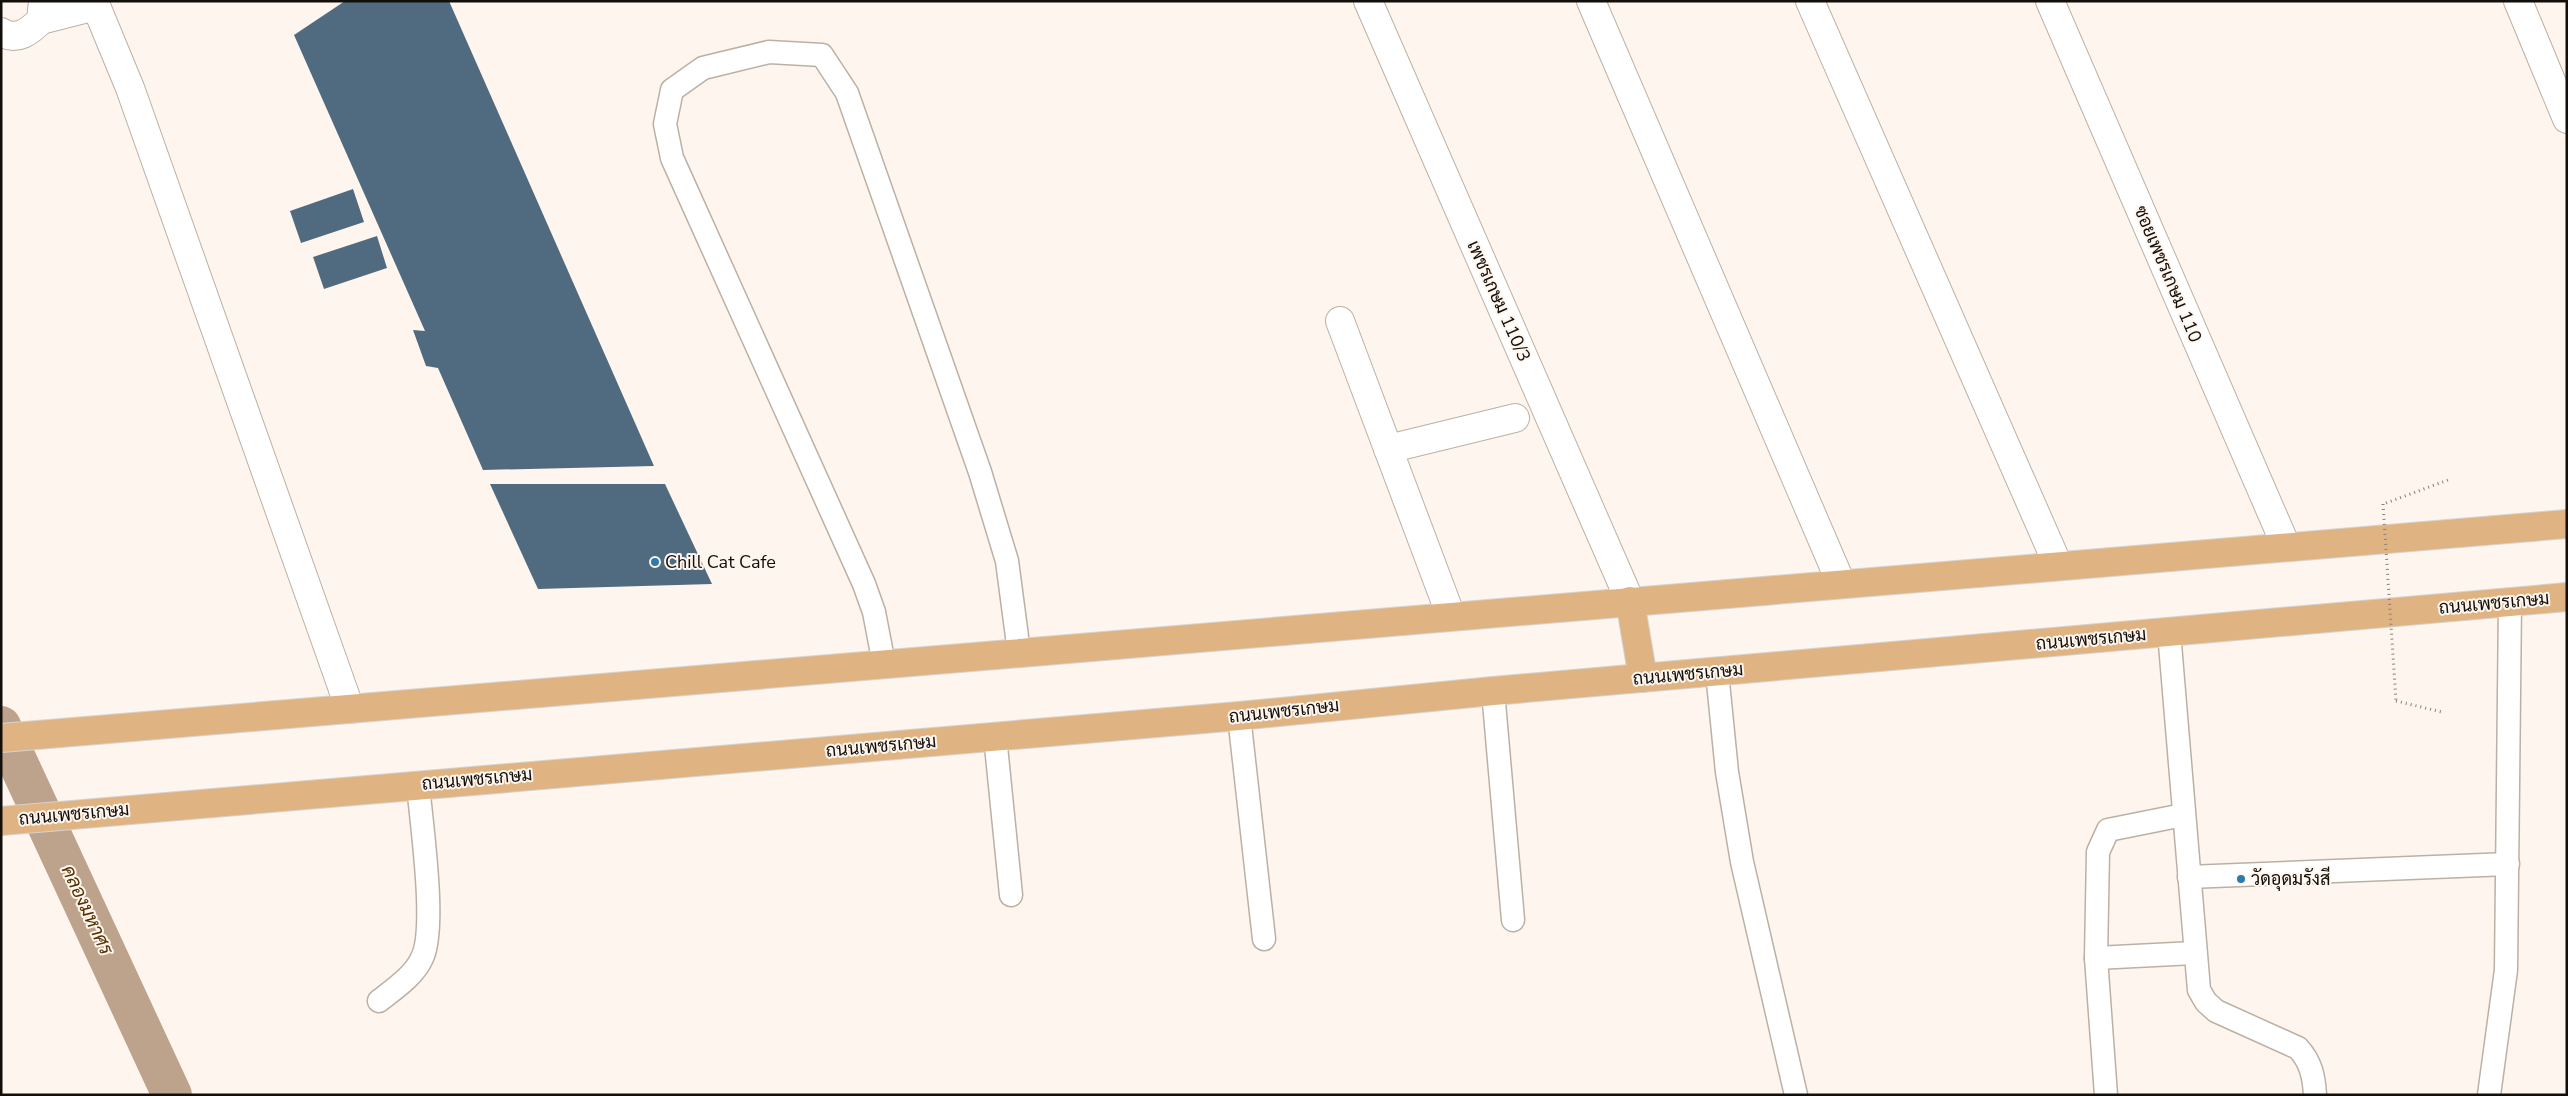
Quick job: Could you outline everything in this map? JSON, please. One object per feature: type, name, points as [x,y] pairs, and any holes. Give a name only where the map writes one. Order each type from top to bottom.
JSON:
[{"type":"main road","points":[[1,738],[1841,583],[2567,524]]},
{"type":"main road","name":"ถนนเพชรเกษม","points":[[4,820],[1238,716],[1493,691],[2567,597]]},
{"type":"main road","points":[[1630,601],[1644,678]]},
{"type":"street","name":"เพชรเกษม 110/3","points":[[1368,1],[1630,601]]},
{"type":"street","points":[[1591,1],[1841,583]]},
{"type":"street","points":[[1810,1],[2058,565]]},
{"type":"street","name":"ซอยเพชรเกษม 110","points":[[2050,1],[2286,546]]},
{"type":"street","points":[[2518,1],[2567,119]]},
{"type":"street","points":[[1,32],[7,36],[27,34],[42,11],[95,4],[130,88],[350,709]]},
{"type":"street","points":[[1340,321],[1451,616]]},
{"type":"street","points":[[1388,450],[1515,418]]},
{"type":"lane","points":[[884,664],[874,612],[864,584],[672,158],[665,124],[672,90],[704,68],[770,52],[822,55],[847,93],[980,472],[1007,561],[1019,652]]},
{"type":"lane","points":[[2489,1095],[2506,970],[2510,602]]},
{"type":"lane","points":[[2169,632],[2194,953],[2199,990],[2209,1007],[2298,1048],[2312,1072],[2315,1095]]},
{"type":"lane","points":[[1717,672],[1727,772],[1742,862],[1796,1095]]},
{"type":"lane","points":[[1493,691],[1513,920]]},
{"type":"lane","points":[[1238,716],[1264,939]]},
{"type":"lane","points":[[995,736],[1011,895]]},
{"type":"lane","points":[[379,1001],[409,976],[422,958],[429,932],[418,784]]},
{"type":"lane","points":[[2106,1095],[2096,958],[2098,852],[2108,830],[2183,814]]},
{"type":"lane","points":[[2189,877],[2508,864]]},
{"type":"lane","points":[[2096,958],[2194,953]]},
{"type":"path","points":[[2442,712],[2396,701],[2383,504],[2448,480]]},
{"type":"building","points":[[345,1],[449,1],[654,466],[483,470],[438,368],[426,366],[413,330],[425,331],[294,35]]},
{"type":"building","points":[[353,189],[364,222],[301,243],[290,211]]},
{"type":"building","points":[[377,236],[387,268],[324,289],[313,257]]},
{"type":"building","points":[[490,484],[665,484],[712,584],[538,589]]},
{"type":"waterway","name":"คลองมหาศร","points":[[1,726],[172,1095]]},
{"type":"place","name":"Chill Cat Cafe","points":[[655,562]]},
{"type":"place","name":"วัดอุดมรังสี","points":[[2241,879]]}]
